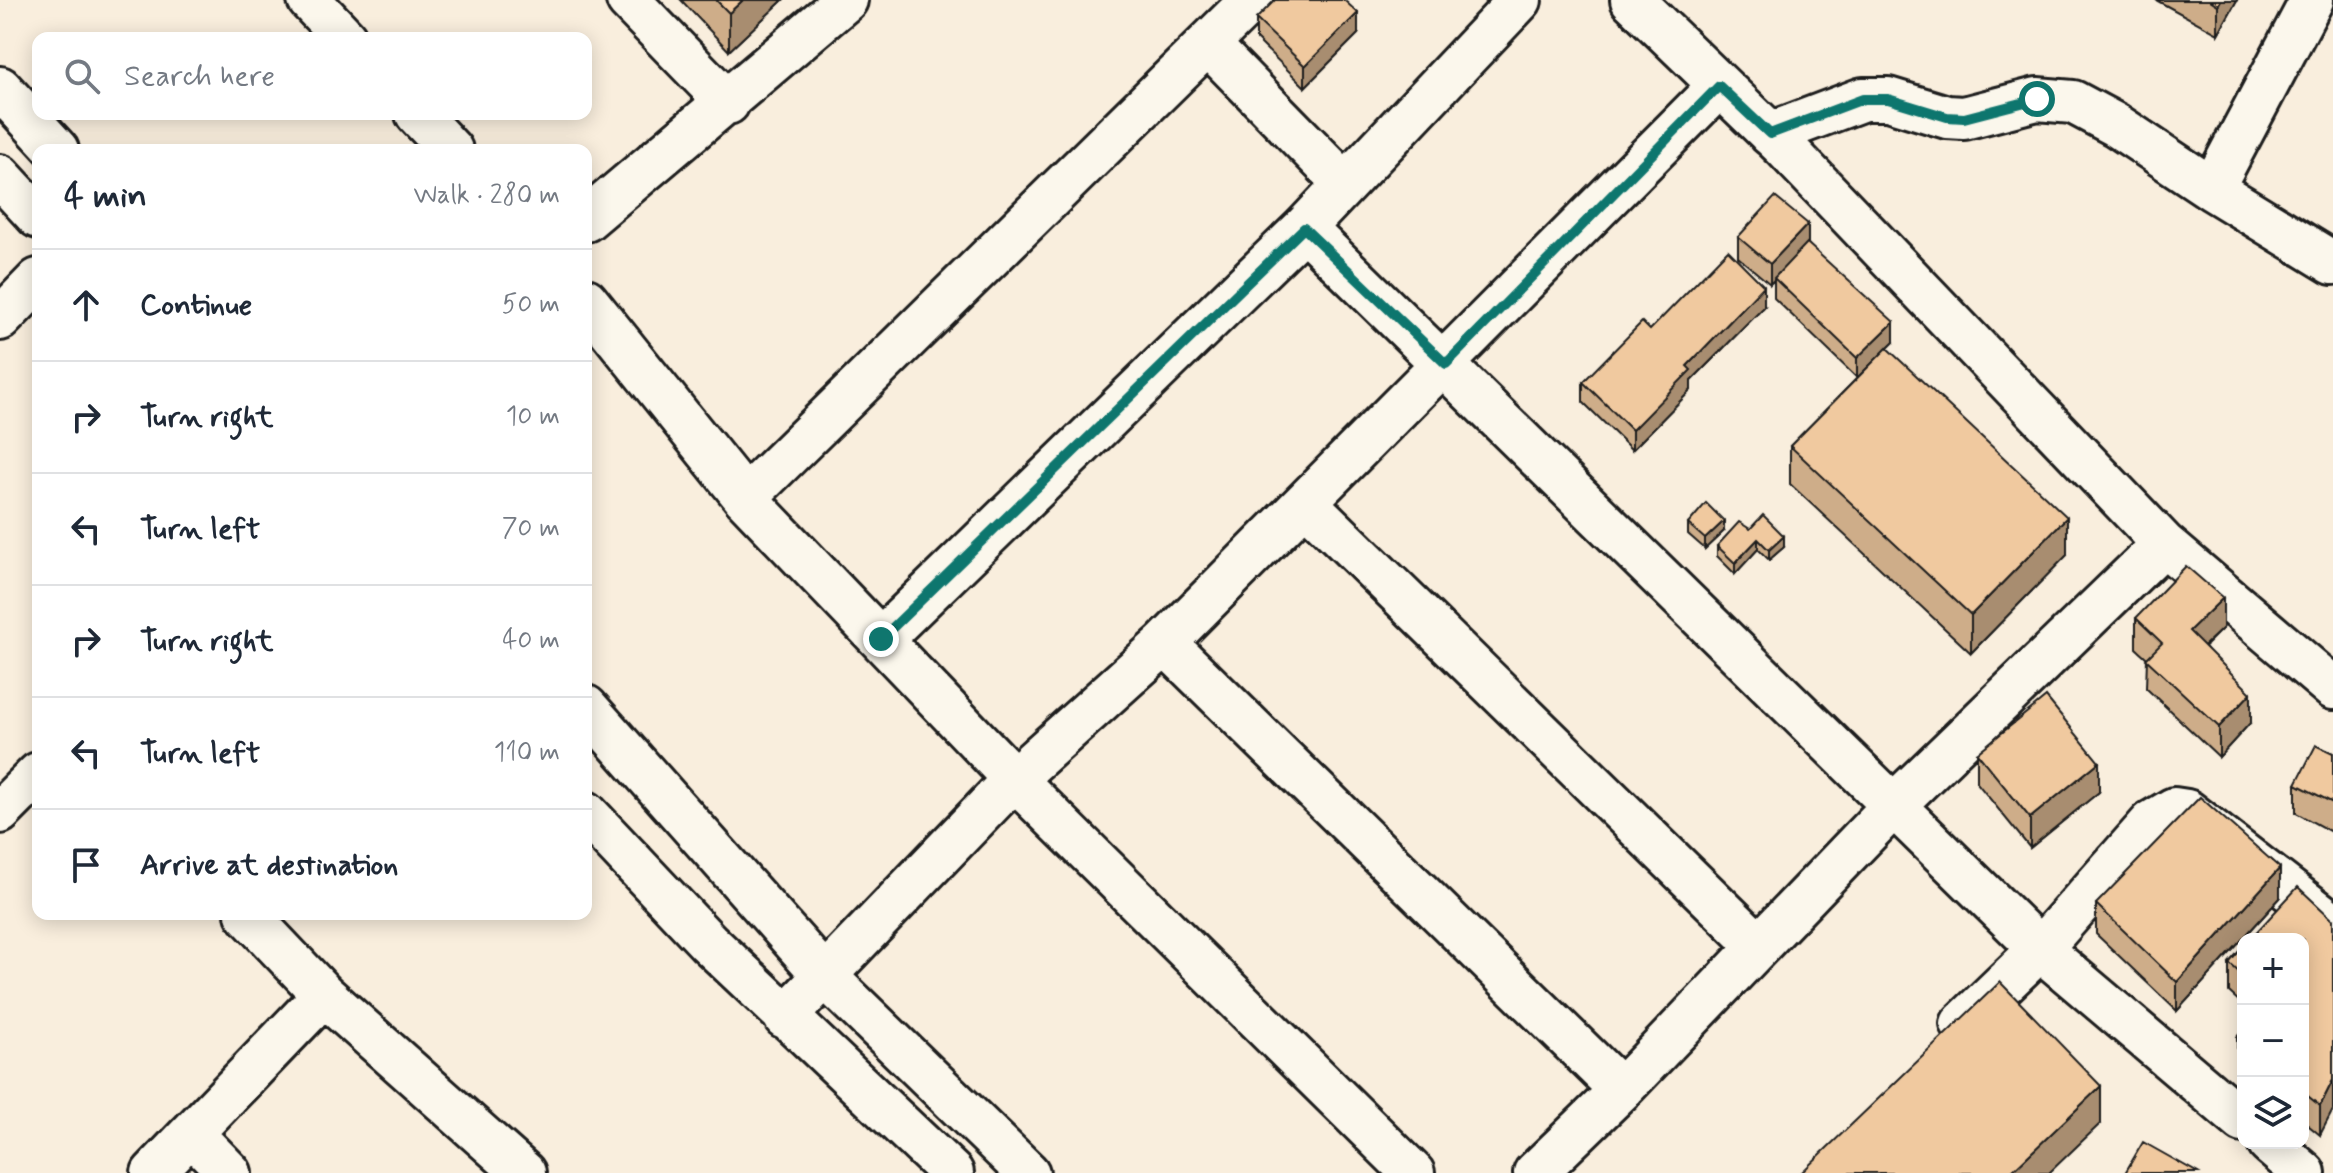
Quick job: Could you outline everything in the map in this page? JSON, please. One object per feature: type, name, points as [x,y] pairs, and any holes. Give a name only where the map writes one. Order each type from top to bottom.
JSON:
[{"type":"street","points":[[309,0],[339,32]]},
{"type":"street","points":[[628,0],[728,103]]},
{"type":"street","points":[[592,215],[846,0]]},
{"type":"street","points":[[745,498],[1252,0]]},
{"type":"street","points":[[881,639],[1304,228],[1520,0]]},
{"type":"street","points":[[1632,0],[1770,134],[2164,544],[2333,688]]},
{"type":"street","points":[[2212,189],[2312,0]]},
{"type":"street","points":[[1208,44],[1345,184]]},
{"type":"street","points":[[785,1017],[823,974],[1014,779],[1165,643],[1446,364],[1719,86]]},
{"type":"street","points":[[0,88],[51,144]]},
{"type":"street","points":[[1770,134],[1863,99],[1888,99],[1947,117],[1964,118],[2037,99],[2073,102],[2116,125],[2212,189],[2333,263]]},
{"type":"street","points":[[423,120],[445,144]]},
{"type":"street","points":[[0,176],[32,211]]},
{"type":"street","points":[[1304,228],[2040,949],[2237,1116]]},
{"type":"street","points":[[0,319],[32,286]]},
{"type":"street","points":[[592,307],[745,498],[1014,779],[1413,1173]]},
{"type":"street","points":[[1306,503],[1759,946]]},
{"type":"street","points":[[1535,1173],[1621,1090],[1895,804],[2164,544]]},
{"type":"street","points":[[1165,643],[1621,1090]]},
{"type":"street","points":[[592,714],[823,974],[1013,1167]]},
{"type":"street","points":[[0,812],[32,780]]},
{"type":"street","points":[[1930,1056],[2040,949],[2152,822],[2174,809],[2187,811],[2333,924]]},
{"type":"street","points":[[592,819],[708,942],[952,1173]]},
{"type":"street","points":[[253,920],[324,995],[524,1173]]},
{"type":"street","points":[[153,1173],[324,995]]},
{"type":"street","points":[[192,1134],[230,1173]]},
{"type":"street","points":[[2276,1149],[2304,1173]]},
{"type":"building","points":[[716,0],[743,0],[729,13]]},
{"type":"building","points":[[1275,0],[1344,0],[1358,13],[1305,66],[1256,19]]},
{"type":"building","points":[[1775,197],[1808,224],[1770,264],[1738,237]]},
{"type":"building","points":[[1807,243],[1894,322],[1857,358],[1774,278]]},
{"type":"building","points":[[1728,250],[1764,286],[1687,366],[1691,370],[1632,430],[1583,382],[1642,322],[1650,330]]},
{"type":"building","points":[[1887,348],[2067,517],[1971,615],[1790,446]]},
{"type":"building","points":[[1706,503],[1724,521],[1705,539],[1688,524]]},
{"type":"building","points":[[1763,515],[1784,536],[1769,550],[1758,539],[1735,563],[1717,546],[1739,522],[1750,529]]},
{"type":"building","points":[[2186,566],[2223,598],[2189,631],[2251,693],[2219,727],[2146,659],[2162,643],[2136,618]]},
{"type":"building","points":[[2046,697],[2099,762],[2030,818],[1977,753]]},
{"type":"building","points":[[2316,745],[2333,753],[2333,803],[2296,784]]},
{"type":"building","points":[[2200,797],[2280,868],[2177,982],[2096,904]]},
{"type":"building","points":[[2298,887],[2333,920],[2333,1080],[2320,1106],[2309,1097],[2309,933],[2256,933]]},
{"type":"building","points":[[2237,954],[2237,970],[2229,963]]},
{"type":"building","points":[[2000,982],[2101,1086],[2010,1173],[1801,1173]]},
{"type":"building","points":[[2143,1142],[2198,1173],[2125,1173]]},
{"type":"route","points":[[881,639],[1304,228],[1446,364],[1719,86],[1770,134],[1863,99],[1888,99],[1947,117],[1964,118],[2037,99]]}]
